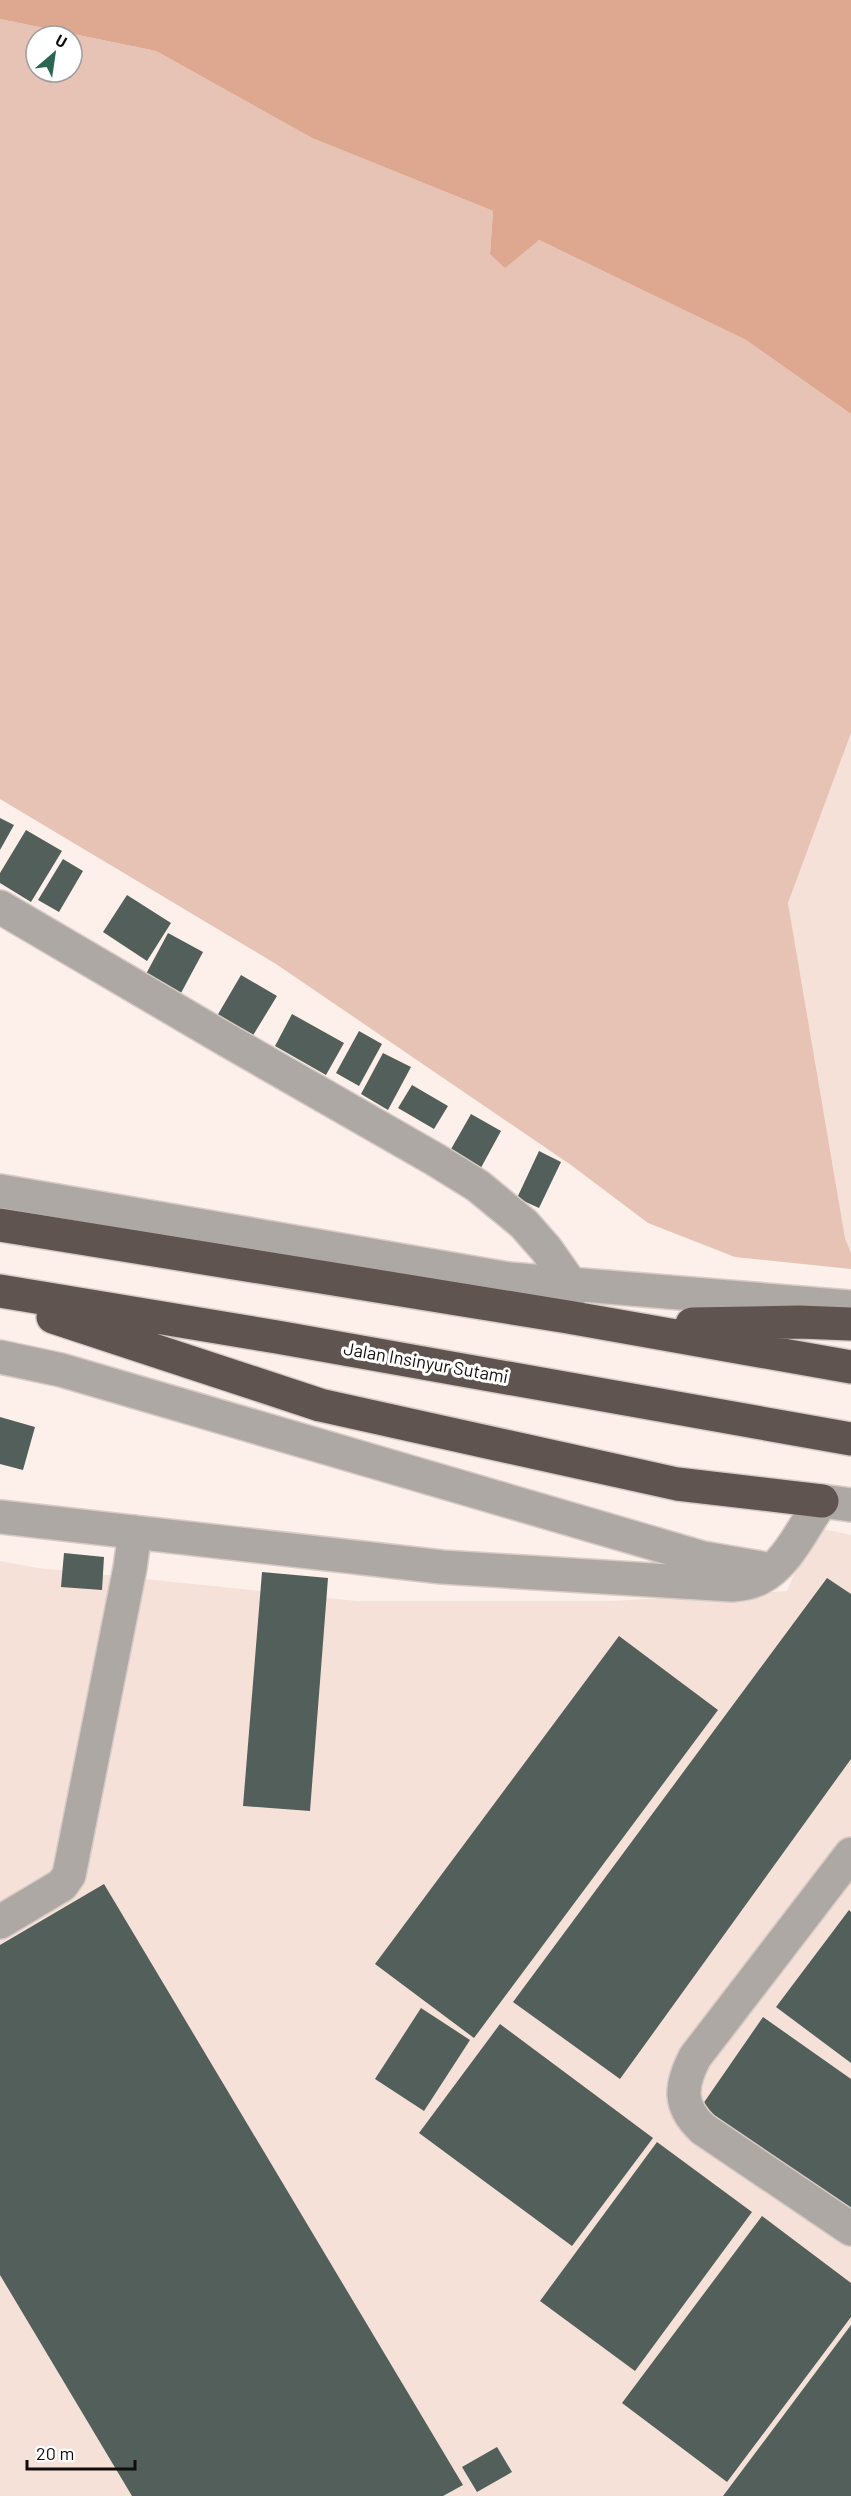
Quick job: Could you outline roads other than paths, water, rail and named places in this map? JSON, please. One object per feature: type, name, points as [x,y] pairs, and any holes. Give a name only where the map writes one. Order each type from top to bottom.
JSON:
[{"type":"highway","points":[[0,1225],[568,1317],[851,1367]]},
{"type":"highway","name":"Jalan Insinyur Sutami","points":[[0,1291],[277,1337],[851,1439]]},
{"type":"highway","points":[[0,1299],[320,1405],[677,1484],[836,1503]]},
{"type":"highway","points":[[621,1326],[790,1322],[851,1324]]},
{"type":"street","points":[[0,907],[478,1186],[535,1235],[570,1283],[568,1317]]},
{"type":"street","points":[[0,1191],[509,1279],[851,1307]]},
{"type":"street","points":[[0,1357],[61,1370],[703,1558],[753,1569],[775,1568]]},
{"type":"street","points":[[0,1517],[442,1567],[732,1585],[760,1578],[775,1568],[791,1547],[836,1503]]},
{"type":"street","points":[[0,1922],[62,1885],[69,1875],[130,1568],[135,1532]]},
{"type":"street","points":[[851,1854],[695,2057],[686,2078],[684,2096],[684,2104],[692,2119],[703,2129],[851,2229]]}]
